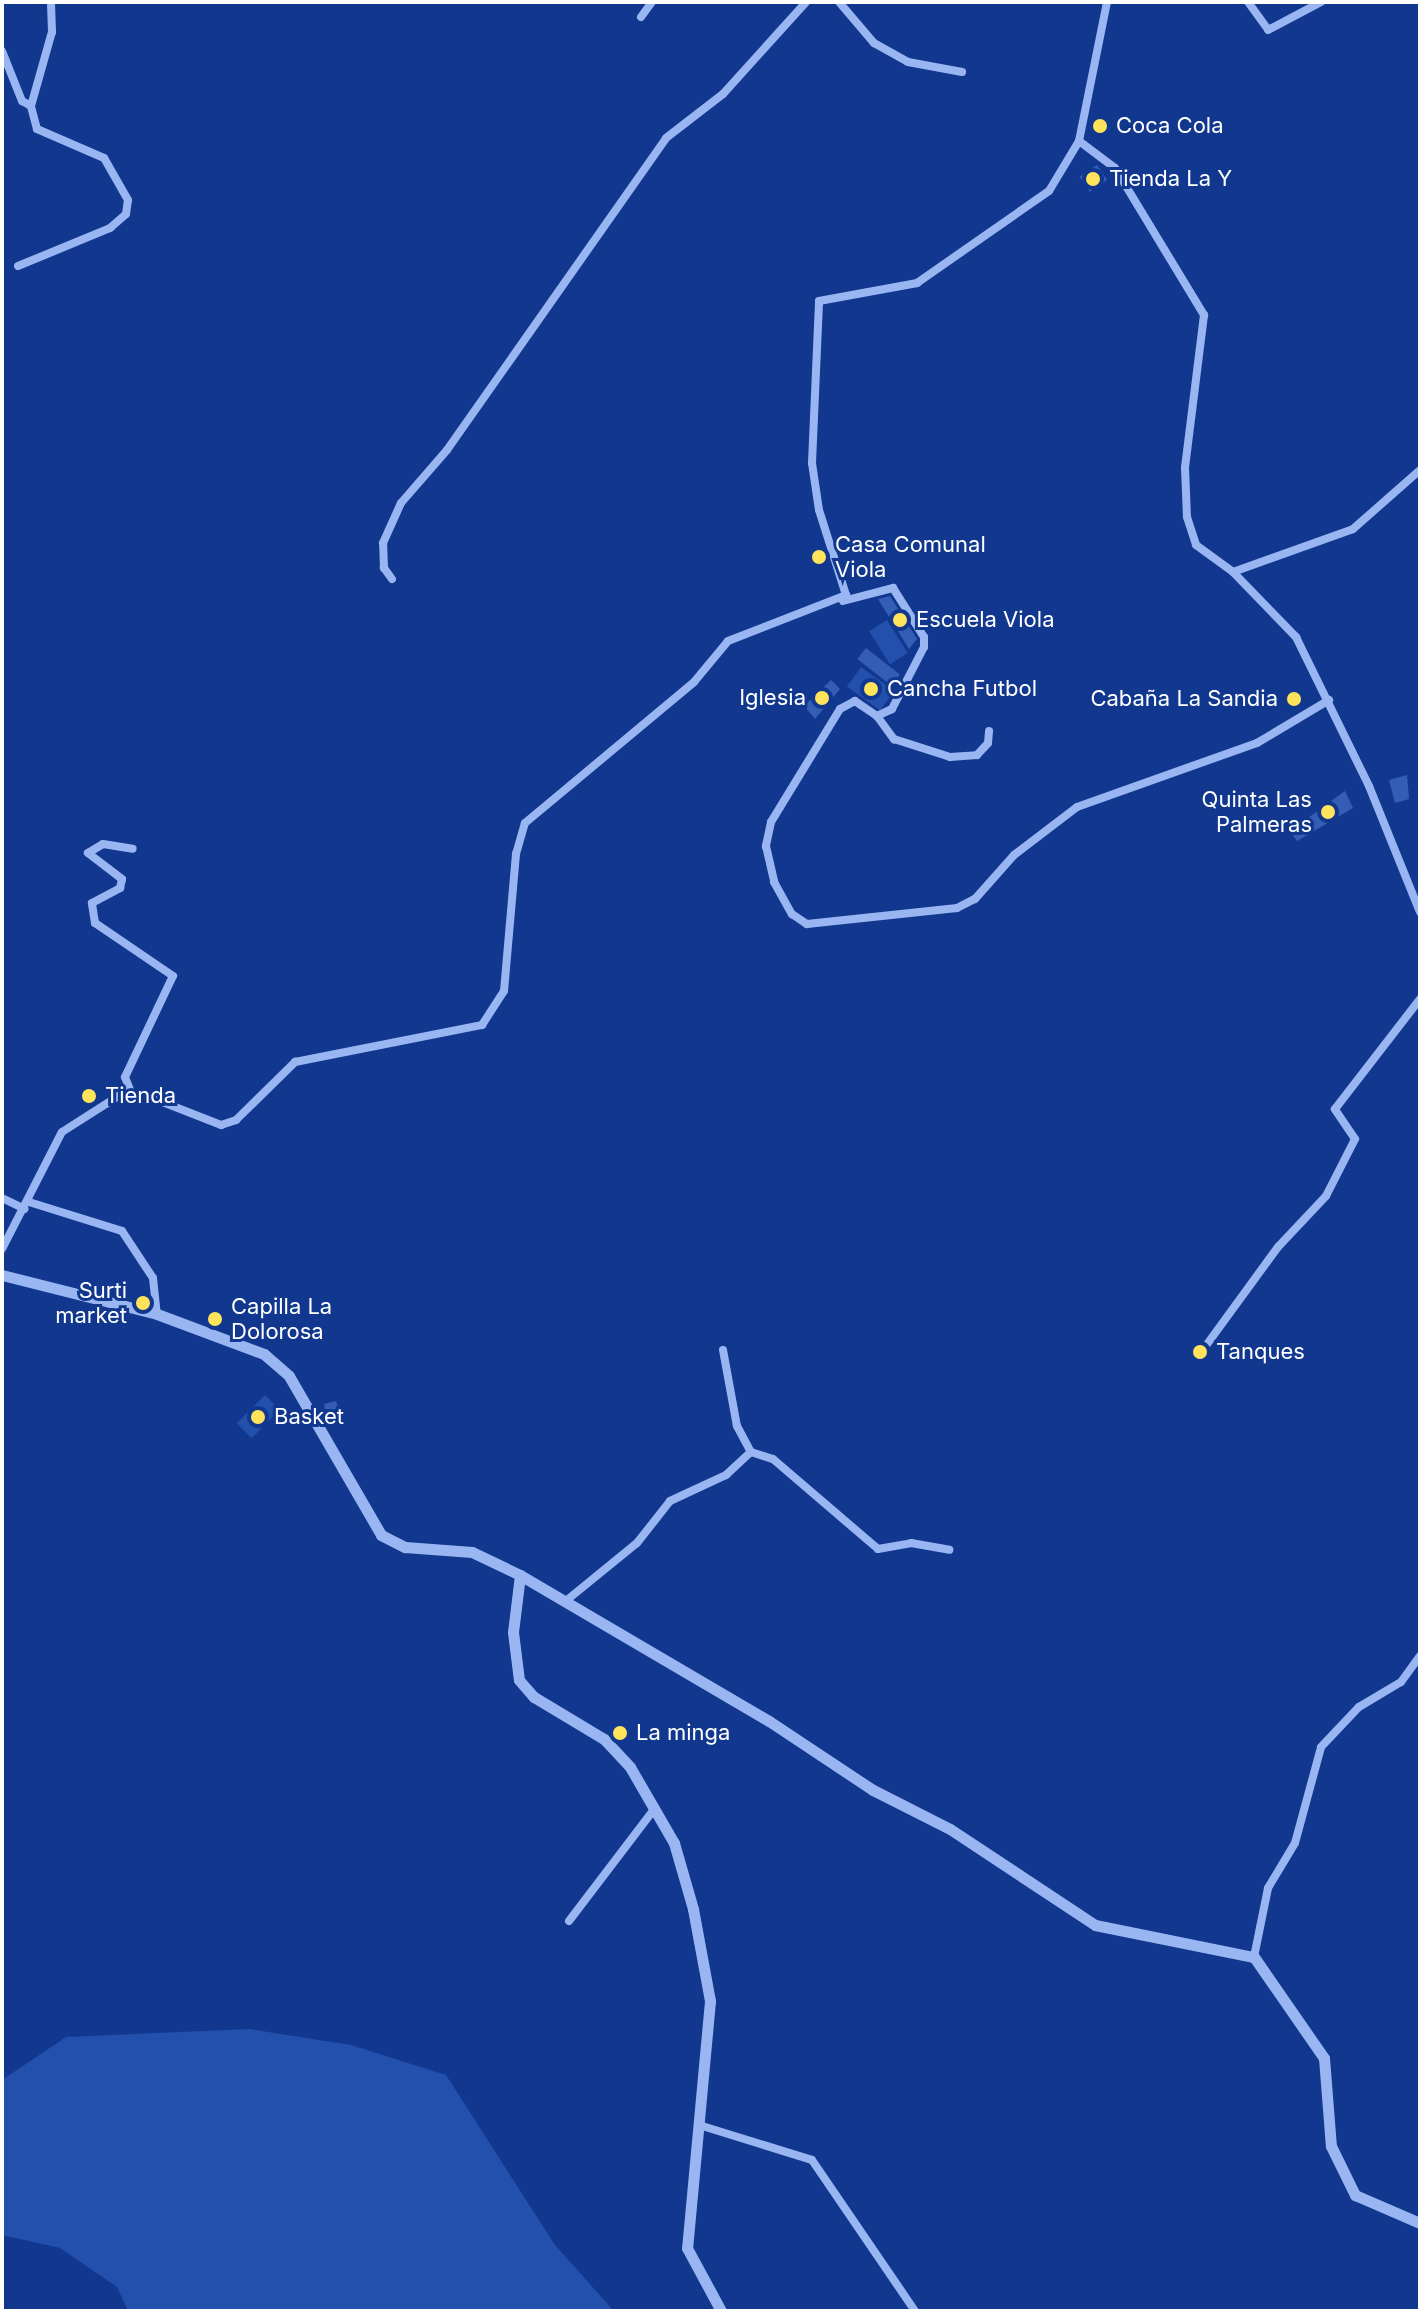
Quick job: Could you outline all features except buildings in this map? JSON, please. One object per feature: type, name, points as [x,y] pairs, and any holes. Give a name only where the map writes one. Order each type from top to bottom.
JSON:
[{"type":"street","points":[[18,266],[110,228],[126,214],[128,200],[104,158],[37,129],[31,106],[52,32],[51,2]]},
{"type":"street","points":[[641,17],[652,2]]},
{"type":"street","points":[[392,579],[384,568],[383,543],[401,503],[447,450],[666,138],[723,94],[806,2]]},
{"type":"street","points":[[839,2],[874,43],[908,62],[962,72]]},
{"type":"street","points":[[843,601],[812,463],[819,301],[917,283],[1026,213],[1056,182],[1079,141],[1106,6],[1115,2]]},
{"type":"street","points":[[1248,2],[1268,30],[1321,2]]},
{"type":"street","points":[[2,51],[22,101],[31,106]]},
{"type":"street","points":[[1079,141],[1115,168],[1204,315],[1185,500],[1196,545],[1233,572],[1296,637],[1329,700],[1420,912]]},
{"type":"street","points":[[1233,572],[1353,529],[1420,470]]},
{"type":"street","points":[[133,849],[103,844],[88,853],[122,879],[120,888],[92,903],[95,923],[173,976],[125,1077],[131,1092],[221,1125],[236,1120],[295,1062],[482,1025],[504,991],[516,854],[525,823],[694,682],[728,641],[843,601],[893,588],[924,637],[921,661],[892,709],[877,716]]},
{"type":"street","points":[[989,731],[988,743],[977,755],[950,757],[894,739],[877,716],[855,701],[840,709],[771,822],[770,870],[797,921],[829,925],[957,908],[975,899],[1014,855],[1077,807],[1257,743],[1329,700]]},
{"type":"street","points":[[1205,1347],[1278,1247],[1326,1196],[1355,1139],[1335,1109],[1420,999]]},
{"type":"street","points":[[2,1249],[62,1132],[131,1092]]},
{"type":"street","points":[[2,1198],[122,1231],[153,1278],[157,1314]]},
{"type":"street","points":[[2,1275],[157,1314],[277,1362],[381,1535],[405,1547],[472,1552],[567,1600],[873,1790],[950,1829],[1095,1925],[1254,1957],[1329,2068],[1331,2146],[1355,2195],[1420,2223]]},
{"type":"street","points":[[723,1350],[737,1426],[751,1452],[773,1459],[878,1549],[911,1543],[949,1550]]},
{"type":"street","points":[[567,1600],[637,1543],[670,1501],[726,1475],[751,1452]]},
{"type":"street","points":[[520,1575],[513,1632],[519,1680],[534,1697],[604,1739],[655,1808],[674,1843],[708,1987],[687,2248],[721,2311]]},
{"type":"street","points":[[1254,1957],[1268,1888],[1295,1843],[1321,1747],[1359,1707],[1401,1682],[1420,1656]]},
{"type":"street","points":[[569,1921],[655,1808]]},
{"type":"street","points":[[699,2125],[812,2160],[915,2311]]},
{"type":"shaded area","points":[[887,620],[908,653],[890,664],[869,631]]},
{"type":"shaded area","name":"Cancha Futbol","points":[[861,667],[894,691],[880,711],[847,686]]},
{"type":"shaded area","name":"Basket","points":[[265,1395],[280,1410],[252,1438],[237,1423]]},
{"type":"shaded area","points":[[249,2029],[351,2045],[446,2075],[555,2245],[614,2311],[128,2311],[117,2287],[60,2248],[2,2235],[2,2080],[66,2037]]},
{"type":"place","name":"Coca Cola","points":[[1100,126]]},
{"type":"place","name":"Tienda La Y","points":[[1093,179]]},
{"type":"place","name":"Casa Comunal Viola","points":[[819,557]]},
{"type":"place","name":"Escuela Viola","points":[[900,620]]},
{"type":"place","name":"Cancha Futbol","points":[[871,689]]},
{"type":"place","name":"Iglesia","points":[[822,698]]},
{"type":"place","name":"Cabaña La Sandia","points":[[1294,699]]},
{"type":"place","name":"Quinta Las Palmeras","points":[[1328,812]]},
{"type":"place","name":"Tienda","points":[[89,1096]]},
{"type":"place","name":"Surti market","points":[[143,1303]]},
{"type":"place","name":"Capilla La Dolorosa","points":[[215,1319]]},
{"type":"place","name":"Tanques","points":[[1200,1352]]},
{"type":"place","name":"Basket","points":[[258,1417]]},
{"type":"place","name":"La minga","points":[[620,1733]]}]
